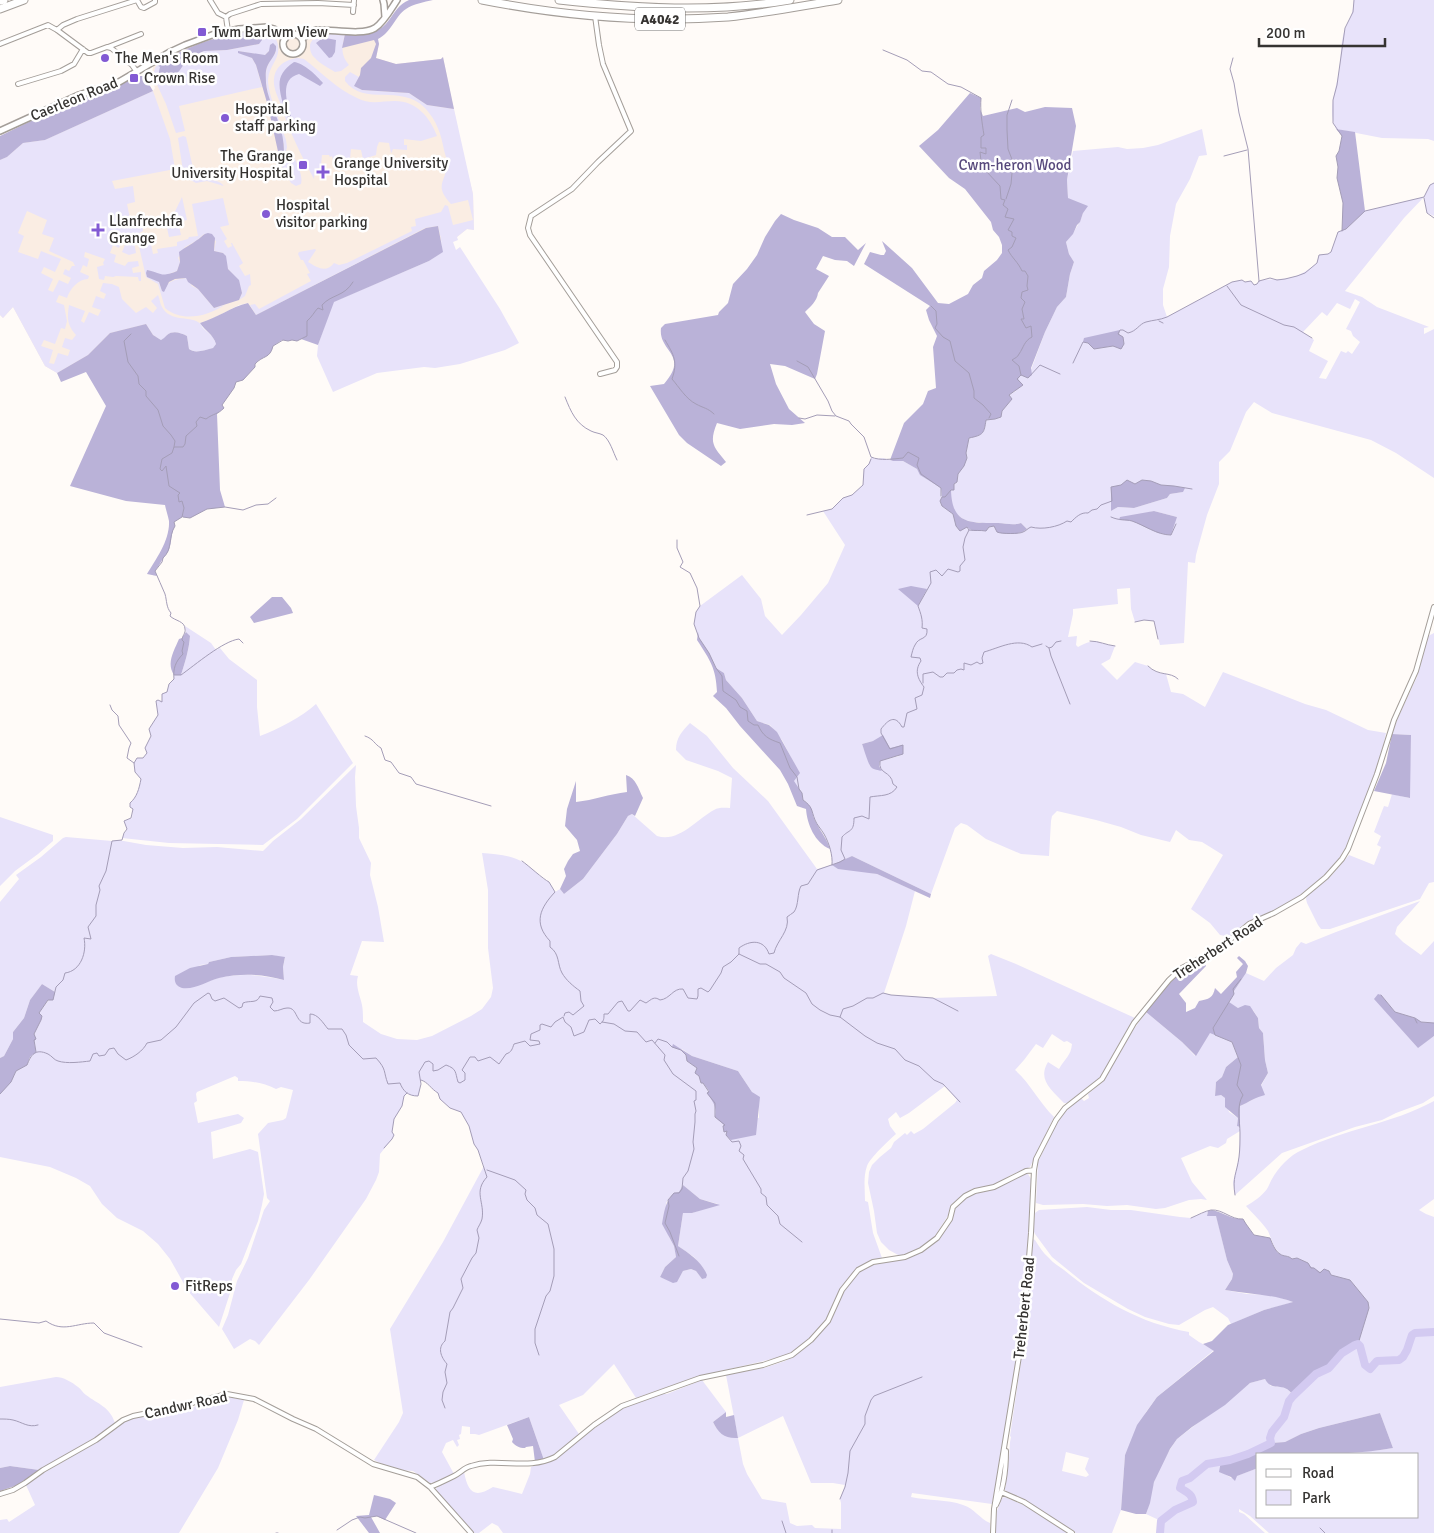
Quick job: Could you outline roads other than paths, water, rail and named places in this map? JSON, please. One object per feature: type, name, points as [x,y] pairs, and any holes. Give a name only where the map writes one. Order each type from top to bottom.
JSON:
[{"type":"highway","points":[[0,2],[4,0]]},
{"type":"highway","points":[[0,9],[24,0]]},
{"type":"highway","name":"A4042","points":[[482,0],[596,16],[652,19],[728,17],[766,13],[838,0]]},
{"type":"highway","name":"A4042","points":[[559,0],[631,7],[686,8],[790,0]]},
{"type":"main road","points":[[383,0],[385,18]]},
{"type":"main road","name":"Caerleon Road","points":[[302,39],[311,32],[320,30],[370,30],[385,18],[397,0]]},
{"type":"main road","name":"Caerleon Road","points":[[0,131],[79,95],[118,82],[185,45],[212,35],[228,31],[267,27],[274,29],[285,39]]},
{"type":"main road","name":"Caerleon Road","points":[[293,34],[302,39],[301,51],[292,54],[284,48],[287,36],[293,34]]},
{"type":"street","points":[[57,30],[77,19],[137,0],[141,7],[144,8],[156,0]]},
{"type":"street","points":[[210,0],[218,13],[226,17]]},
{"type":"street","points":[[226,17],[261,4],[354,2],[354,12]]},
{"type":"street","points":[[596,16],[599,45],[604,64],[631,131],[572,189],[530,216],[528,228],[530,235],[616,362],[615,370],[600,374]]},
{"type":"street","points":[[226,17],[228,31]]},
{"type":"street","points":[[0,44],[48,26],[91,53],[141,34]]},
{"type":"street","points":[[107,47],[111,48],[132,65],[137,72]]},
{"type":"street","points":[[18,84],[61,72],[74,64],[83,49]]},
{"type":"street","name":"Treherbert Road","points":[[993,1533],[994,1509],[1023,1332],[1036,1159],[1056,1120],[1065,1108],[1102,1079],[1134,1023],[1169,980],[1182,968],[1220,948],[1249,924],[1274,914],[1302,897],[1326,877],[1342,859],[1348,849],[1377,774],[1394,720],[1416,671],[1434,607]]},
{"type":"street","points":[[430,1487],[470,1466],[492,1463],[532,1464],[548,1460],[555,1457],[594,1425],[622,1406],[700,1378],[763,1365],[792,1355],[811,1340],[825,1325],[842,1290],[858,1270],[873,1262],[905,1257],[921,1250],[937,1238],[950,1219],[954,1207],[965,1196],[975,1191],[994,1187],[1026,1170],[1034,1170]]},
{"type":"street","name":"Candwr Road","points":[[0,1494],[25,1483],[43,1470],[96,1440],[123,1420],[226,1394],[249,1398],[266,1404],[316,1429],[373,1464],[417,1477],[430,1487],[471,1533]]},
{"type":"street","points":[[994,1509],[1001,1492],[1006,1463],[1006,1444]]},
{"type":"street","points":[[1001,1492],[1024,1502],[1072,1533]]},
{"type":"waterway","points":[[1342,231],[1343,203],[1337,178],[1336,156],[1342,136],[1333,123],[1333,100],[1345,28],[1353,12],[1354,0]]},
{"type":"waterway","points":[[883,50],[907,60],[922,71],[931,72],[948,84],[961,87],[981,98],[984,135],[981,137],[981,148],[986,148],[986,154],[980,152],[981,161],[977,164],[980,172],[983,165],[986,166],[986,171],[1000,186],[1001,199],[1005,200],[1003,205],[1008,209],[1005,217],[1014,219],[1008,230],[1016,238],[1012,247],[1008,250],[1022,271],[1025,271],[1028,276],[1028,290],[1022,292],[1021,298],[1025,302],[1022,309],[1024,319],[1021,319],[1026,328],[1031,326],[1032,337],[1026,342],[1018,356],[1012,360],[1019,366],[1021,375]]},
{"type":"waterway","points":[[1233,58],[1230,69],[1248,149],[1259,281]]},
{"type":"waterway","points":[[1006,199],[1011,184],[1013,162],[1008,149],[1007,130],[1007,115],[1012,100]]},
{"type":"waterway","points":[[1224,156],[1247,150]]},
{"type":"waterway","points":[[1073,363],[1083,342],[1088,343],[1094,349],[1113,346],[1121,349],[1124,344],[1123,337],[1118,334],[1120,330],[1128,333],[1144,323],[1167,317],[1232,282],[1251,281],[1254,285],[1259,281],[1270,278],[1277,280],[1285,279],[1305,273],[1317,263],[1319,255],[1331,252],[1338,232],[1346,229],[1365,211],[1424,197],[1430,185],[1434,183]]},
{"type":"waterway","points":[[1424,198],[1427,213],[1434,218]]},
{"type":"waterway","points":[[36,1052],[34,1034],[42,1016],[39,1013],[48,1000],[53,1000],[56,987],[63,980],[65,973],[79,965],[84,955],[84,938],[91,939],[88,927],[96,916],[99,886],[106,871],[112,841],[122,840],[127,829],[124,821],[131,818],[133,809],[130,807],[130,803],[136,795],[141,779],[135,772],[134,763],[137,758],[143,758],[147,753],[145,748],[151,736],[149,729],[158,715],[156,701],[162,702],[162,694],[167,692],[169,684],[174,679],[175,666],[183,654],[184,642],[182,640],[185,626],[170,616],[171,613],[167,606],[165,594],[155,571],[168,551],[175,526],[174,522],[182,517],[184,508],[182,501],[179,502],[178,495],[180,493],[169,486],[166,466],[162,471],[160,469],[162,459],[172,453],[174,447],[183,447],[186,436],[197,426],[196,422],[200,417],[206,419],[224,408],[222,405],[236,382],[243,380],[255,367],[255,364],[270,353],[273,346],[283,340],[297,341],[307,336],[307,321],[318,308],[323,310],[322,305],[326,301],[342,293],[353,282]]},
{"type":"waterway","points":[[1227,286],[1241,305],[1284,325],[1294,327],[1312,338]]},
{"type":"waterway","points":[[931,306],[936,311],[937,324],[935,328],[943,337],[950,341],[955,361],[969,373],[974,398],[991,414],[989,418]]},
{"type":"waterway","points":[[1159,321],[1163,323]]},
{"type":"waterway","points":[[131,334],[124,341],[128,362],[138,376],[139,384],[146,391],[146,396],[158,410],[163,426],[175,441],[174,447]]},
{"type":"waterway","points":[[665,340],[671,350],[675,363],[672,379],[689,399],[714,414]]},
{"type":"waterway","points":[[797,361],[808,367],[836,416],[849,421],[864,437],[871,457],[882,459],[903,458],[908,452],[919,458],[917,465],[921,474],[941,488],[941,496]]},
{"type":"waterway","points":[[0,1094],[11,1082],[16,1071],[27,1065],[30,1058],[37,1052],[44,1052],[58,1061],[74,1063],[90,1061],[93,1054],[105,1055],[109,1049],[114,1048],[126,1060],[129,1059],[141,1051],[147,1043],[161,1040],[176,1027],[194,1003],[208,993],[215,1001],[224,998],[239,1008],[242,1007],[243,1003],[255,1001],[260,996],[272,998],[273,1002],[270,1007],[274,1011],[291,1008],[301,1022],[310,1023],[310,1014],[320,1019],[328,1029],[342,1029],[349,1045],[363,1059],[376,1058],[383,1068],[388,1084],[400,1083],[406,1092],[418,1096],[421,1084],[419,1072],[425,1062],[429,1061],[433,1064],[433,1071],[446,1065],[452,1068],[460,1083],[465,1080],[465,1073],[462,1070],[470,1057],[475,1057],[478,1061],[490,1057],[499,1064],[506,1054],[511,1051],[514,1044],[525,1041],[530,1046],[540,1044],[539,1041],[530,1040],[531,1034],[540,1030],[540,1025],[542,1024],[551,1027],[563,1017],[565,1022],[571,1027],[574,1036],[584,1032],[589,1020],[595,1019],[600,1024],[604,1020],[604,1014],[608,1014],[618,1002],[622,1001],[628,1011],[630,1011],[640,1000],[646,1003],[655,998],[660,1000],[680,989],[683,989],[688,998],[697,999],[698,989],[701,988],[708,992],[723,967],[739,954],[739,948],[743,945],[752,942],[760,943],[767,949],[769,954],[774,953],[787,927],[787,917],[796,909],[801,886],[808,884],[817,870],[845,859],[841,850],[842,837],[852,828],[854,818],[862,816],[869,819],[870,797],[888,794],[897,787],[893,784],[890,776],[881,769],[880,761],[903,754],[903,745],[890,749],[881,733],[881,729],[892,720],[897,721],[904,727],[907,713],[917,709],[915,698],[922,695],[924,687],[917,672],[921,661],[920,658],[911,657],[917,642],[925,637],[927,633],[927,629],[922,628],[918,606],[931,583],[930,572],[936,570],[942,576],[948,569],[958,572],[965,560],[963,547],[969,530],[967,527],[960,531],[956,526],[953,514],[942,506],[940,501],[942,497],[945,497],[951,490],[954,490],[958,474],[967,458],[969,438],[982,433],[986,420],[1001,417],[1002,411],[1012,399],[1009,395],[1023,385],[1017,379],[1021,375],[1028,378],[1040,365],[1060,374]]},
{"type":"waterway","points":[[565,397],[572,413],[581,425],[605,437],[617,460]]},
{"type":"waterway","points":[[799,418],[805,419],[817,415],[835,416]]},
{"type":"waterway","points":[[807,515],[832,509],[843,498],[852,495],[863,485],[864,469],[871,459]]},
{"type":"waterway","points":[[969,530],[986,531],[989,527],[994,526],[999,533],[1018,533],[1024,532],[1031,527],[1045,528],[1067,521],[1071,522],[1081,514],[1088,513],[1112,501],[1111,487],[1121,485],[1127,480],[1135,484],[1142,480],[1161,485],[1192,489]]},
{"type":"waterway","points":[[183,517],[190,518],[207,509],[225,507],[243,510],[256,505],[268,504],[276,498]]},
{"type":"waterway","points":[[1111,517],[1132,521],[1166,535],[1171,535],[1176,524]]},
{"type":"waterway","points":[[677,540],[677,548],[683,562],[680,567],[690,573],[697,588],[700,606],[696,612],[694,624],[699,638],[722,676],[723,691],[747,711],[748,721],[758,725],[766,737],[780,743],[790,768],[797,777],[803,800],[810,807],[816,822],[828,841],[832,865]]},
{"type":"waterway","points":[[1135,622],[1144,620],[1154,621],[1158,639]]},
{"type":"waterway","points":[[174,675],[181,675],[225,644],[239,639],[243,643]]},
{"type":"waterway","points":[[1046,646],[1049,648],[1056,642],[1061,641]]},
{"type":"waterway","points":[[1090,641],[1115,646]]},
{"type":"waterway","points":[[923,683],[923,674],[933,672],[943,677],[947,673],[954,673],[961,669],[964,670],[964,663],[971,665],[977,662],[983,663],[984,652],[1002,646],[1021,643],[1032,647],[1042,644]]},
{"type":"waterway","points":[[1049,648],[1070,704]]},
{"type":"waterway","points":[[1148,666],[1156,672],[1171,675],[1178,679]]},
{"type":"waterway","points":[[110,705],[118,716],[119,725],[131,743],[127,758],[134,763]]},
{"type":"waterway","points":[[365,736],[381,748],[385,760],[391,762],[399,773],[411,777],[416,784],[491,806]]},
{"type":"waterway","points":[[522,861],[549,882],[555,892],[542,910],[540,922],[550,941],[550,947],[557,956],[560,970],[570,983],[580,991],[581,1001],[584,1006],[573,1015],[569,1012],[565,1013],[564,1016]]},
{"type":"waterway","points":[[739,954],[760,964],[766,964],[780,972],[784,978],[806,993],[812,1004],[820,1010],[840,1017],[877,1043],[895,1049],[905,1060],[919,1066],[934,1080],[943,1084],[960,1102]]},
{"type":"waterway","points":[[1235,1195],[1234,1179],[1240,1148],[1239,1109],[1243,1095],[1237,1085],[1241,1065],[1232,1042],[1215,1035],[1213,1028],[1234,994],[1233,989],[1241,979]]},
{"type":"waterway","points":[[840,1017],[843,1009],[883,993],[933,998],[958,1011]]},
{"type":"waterway","points":[[1381,995],[1395,1012],[1415,1018],[1421,1022],[1434,1023]]},
{"type":"waterway","points":[[1415,1019],[1417,1023]]},
{"type":"waterway","points":[[602,1022],[614,1024],[625,1031],[637,1032],[646,1042],[652,1040],[665,1055],[664,1060],[673,1074],[696,1091],[696,1100],[694,1101],[696,1111],[694,1149],[688,1171],[683,1178],[682,1189],[679,1193],[674,1193],[668,1200],[669,1206],[665,1223],[679,1256]]},
{"type":"waterway","points":[[655,1043],[658,1039],[681,1050],[686,1055],[687,1061],[697,1068],[695,1073],[699,1076],[701,1083],[703,1083],[709,1092],[707,1093],[715,1103],[715,1117],[725,1125],[723,1126],[724,1132],[727,1131],[726,1135],[732,1142],[739,1141],[741,1146],[739,1151],[744,1155],[743,1159],[761,1189],[761,1193],[766,1197],[767,1205],[778,1216],[780,1224],[802,1242]]},
{"type":"waterway","points":[[421,1080],[438,1093],[440,1099],[450,1108],[461,1112],[469,1126],[487,1177],[483,1182],[480,1192],[483,1213],[477,1230],[479,1238],[476,1253],[461,1279],[463,1288],[450,1312],[445,1341],[441,1347],[443,1358],[447,1364],[445,1372],[447,1383],[442,1400],[445,1408]]},
{"type":"waterway","points":[[384,1148],[394,1135],[392,1132],[394,1119],[407,1093]]},
{"type":"waterway","points":[[487,1170],[515,1180],[526,1190],[527,1200],[535,1208],[537,1215],[548,1224],[554,1249],[554,1276],[535,1329],[535,1343],[539,1355]]},
{"type":"waterway","points":[[1191,1218],[1204,1212],[1215,1210],[1243,1219],[1254,1235],[1270,1238],[1278,1253],[1308,1263],[1311,1268],[1320,1273],[1324,1269],[1329,1271],[1331,1275],[1350,1280],[1368,1302],[1369,1308],[1358,1344]]},
{"type":"waterway","points":[[0,1319],[39,1323],[46,1321],[52,1325],[64,1327],[94,1323],[104,1333],[142,1347]]},
{"type":"waterway","points":[[1160,1533],[1161,1521],[1175,1510],[1193,1502],[1190,1495],[1180,1488],[1182,1481],[1190,1478],[1207,1464],[1230,1460],[1271,1443],[1272,1432],[1284,1417],[1289,1401],[1316,1374],[1329,1368],[1342,1353],[1358,1344],[1365,1365],[1370,1369],[1377,1361],[1399,1360],[1403,1357],[1412,1335],[1415,1333],[1434,1332]]},
{"type":"waterway","points":[[840,1499],[848,1473],[850,1451],[865,1424],[865,1416],[871,1400],[874,1396],[922,1377]]},
{"type":"waterway","points":[[0,1419],[13,1420],[31,1426],[38,1425]]},
{"type":"waterway","points":[[337,1530],[360,1517],[377,1516],[416,1533]]},
{"type":"waterway","points":[[782,1521],[786,1533]]},
{"type":"waterway","points":[[1320,1528],[1325,1533]]},
{"type":"place","name":"Twm Barlwm View","points":[[202,32]]},
{"type":"place","name":"The Men's Room","points":[[105,58]]},
{"type":"place","name":"Crown Rise","points":[[134,78]]},
{"type":"place","name":"Hospital staff parking","points":[[225,118]]},
{"type":"place","name":"The Grange University Hospital","points":[[303,165]]},
{"type":"place","name":"Grange University Hospital","points":[[323,172]]},
{"type":"place","name":"Hospital visitor parking","points":[[266,214]]},
{"type":"place","name":"Llanfrechfa Grange","points":[[98,230]]},
{"type":"place","name":"FitReps","points":[[175,1286]]},
{"type":"park label","name":"Cwm-heron Wood","points":[[1015,165]]}]
